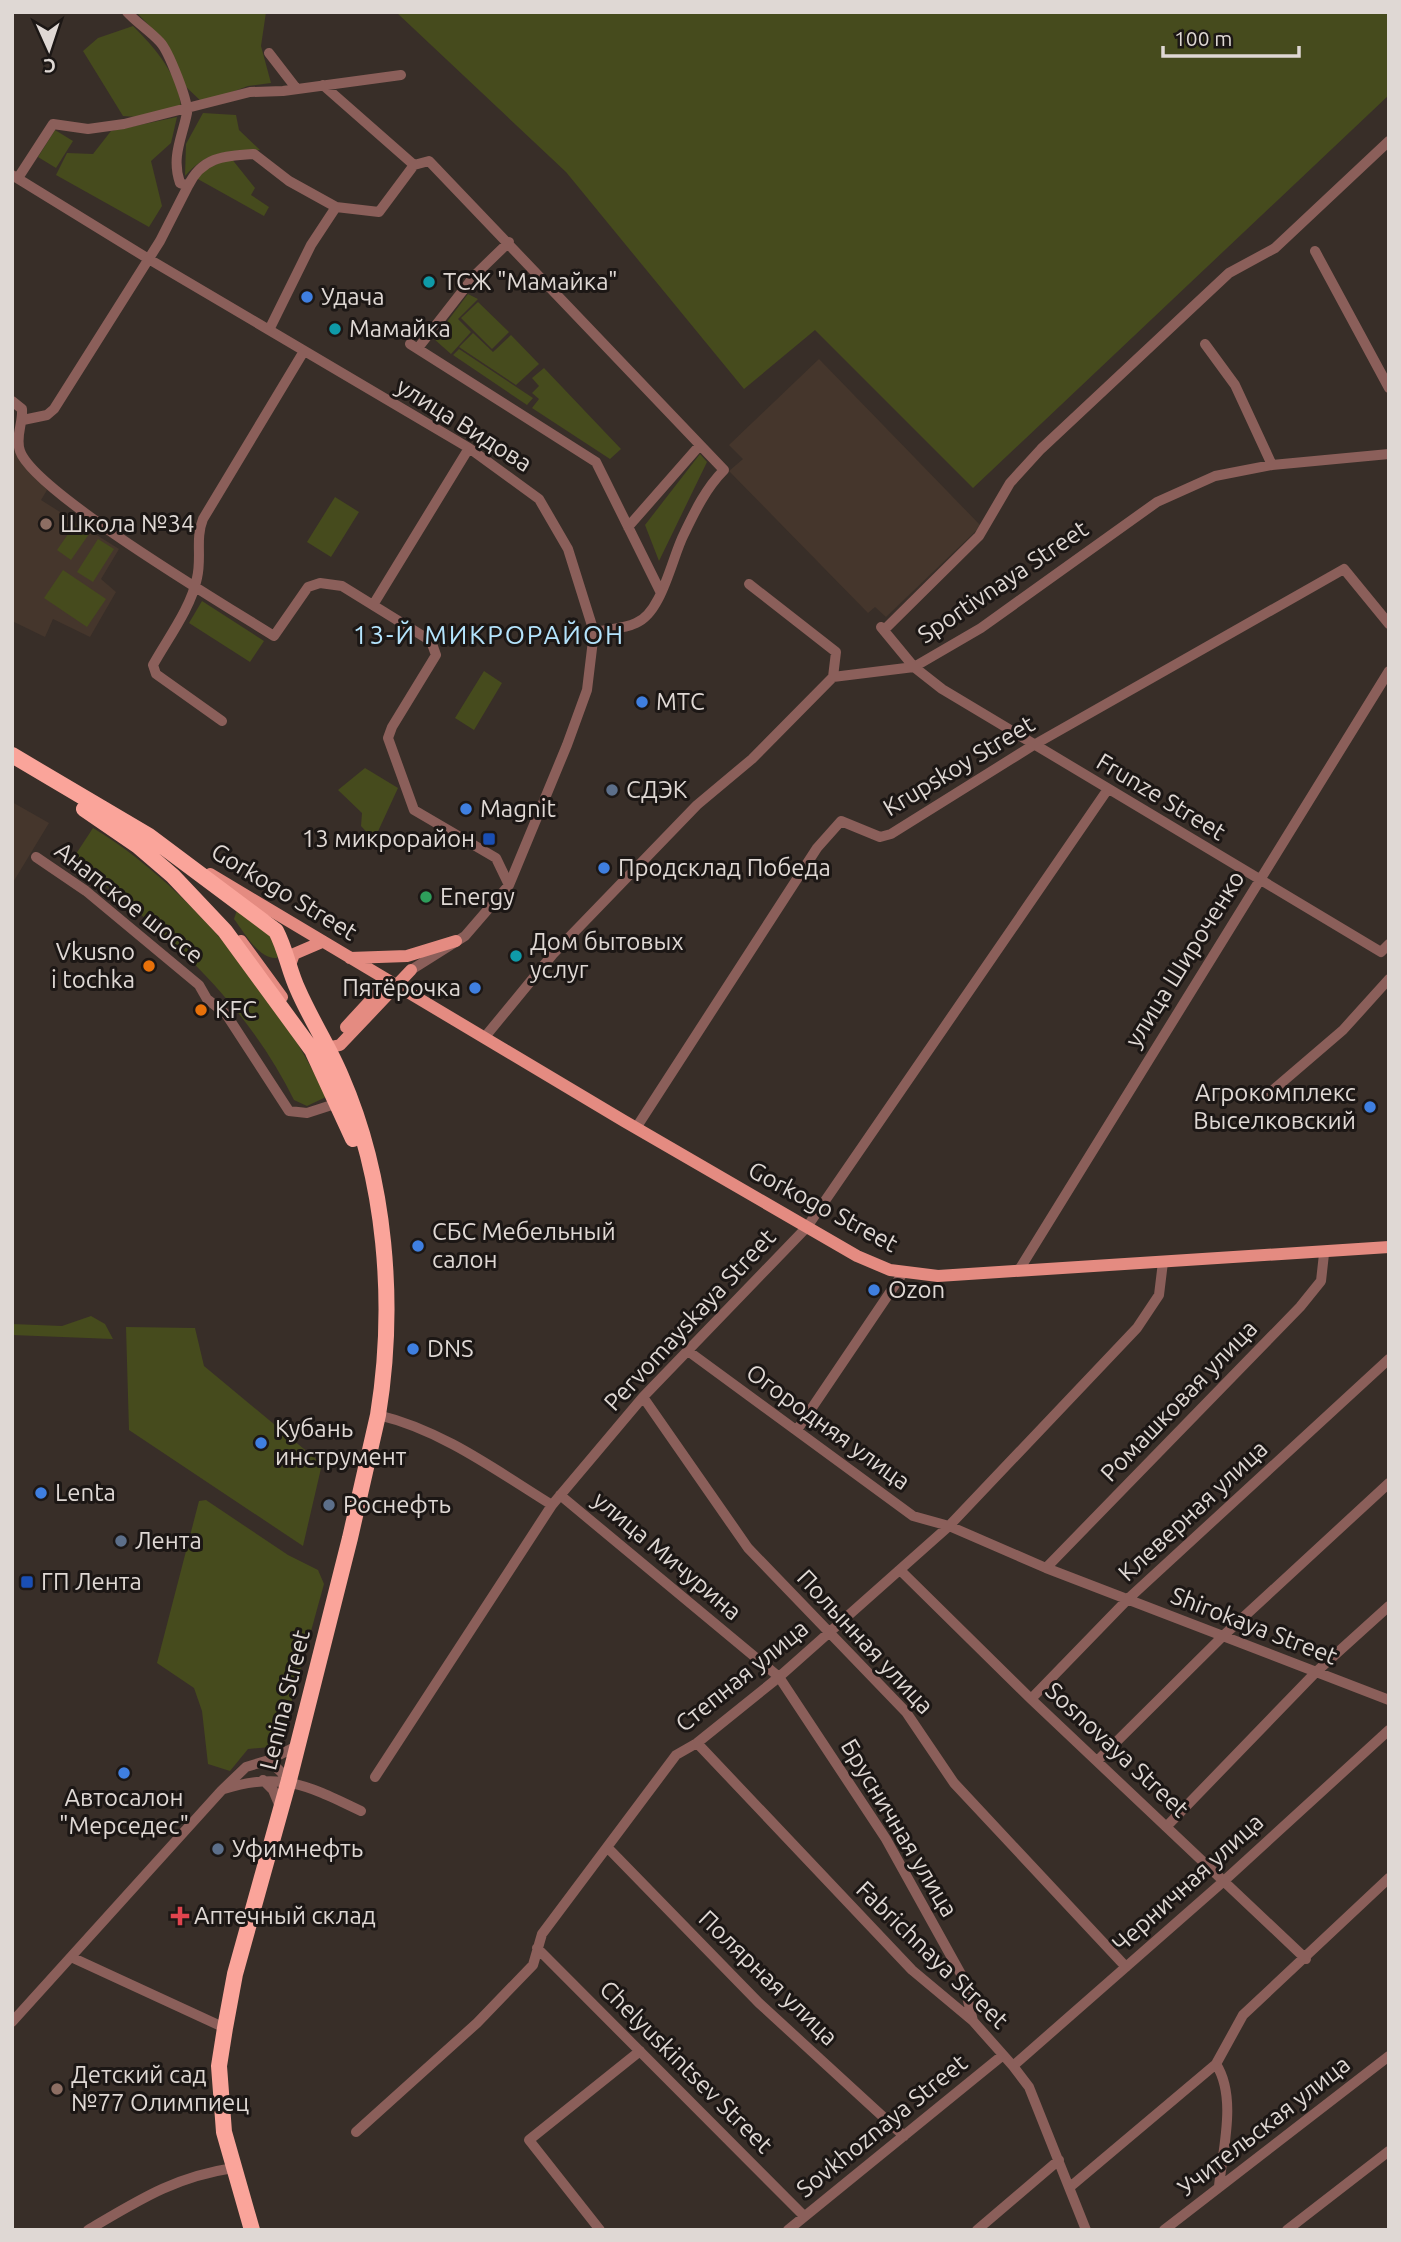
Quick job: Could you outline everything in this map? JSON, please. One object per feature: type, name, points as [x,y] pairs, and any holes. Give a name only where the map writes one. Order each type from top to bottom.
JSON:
[{"type":"highway","points":[[12,755],[149,836],[265,920],[276,931],[285,947],[289,968],[341,1076],[365,1143],[371,1176]]},
{"type":"highway","points":[[12,766],[70,799],[138,846],[173,876],[225,931],[318,1063],[371,1176]]},
{"type":"highway","name":"Lenina Street","points":[[252,2230],[224,2132],[219,2066],[237,1966],[289,1780],[378,1415],[386,1368],[387,1313],[380,1228],[371,1176]]},
{"type":"main road","points":[[53,790],[65,790],[132,836],[179,875],[224,918],[319,1048],[328,1049],[340,1045],[393,984]]},
{"type":"main road","name":"Gorkogo Street","points":[[149,836],[348,958],[857,1256],[904,1273],[938,1276],[1324,1254],[1389,1247]]},
{"type":"main road","points":[[348,958],[407,956],[456,941]]},
{"type":"main road","points":[[289,968],[294,954],[322,942]]},
{"type":"main road","name":"улица Видова","points":[[393,984],[411,970]]},
{"type":"main road","points":[[318,1063],[328,1049],[393,984]]},
{"type":"main road","points":[[341,1076],[343,1053],[351,1034]]},
{"type":"street","points":[[127,12],[161,42],[185,96],[188,110],[177,145],[176,170],[180,183],[188,186]]},
{"type":"street","points":[[269,53],[296,89]]},
{"type":"street","points":[[15,176],[53,124],[88,129],[188,110],[250,92],[296,89],[401,75]]},
{"type":"street","points":[[323,85],[414,165]]},
{"type":"street","name":"Frunze Street","points":[[1389,141],[1275,248],[1230,273],[1041,449],[1010,482],[979,536],[883,629],[914,667],[942,689],[1032,746],[1381,952],[1389,944]]},
{"type":"street","points":[[23,420],[47,415],[54,409],[160,241],[196,170],[205,163],[230,156],[254,154],[289,181],[337,207],[379,212],[414,165],[429,161],[724,470],[711,483],[683,536],[661,593],[649,613],[638,623],[594,632]]},
{"type":"street","name":"улица Видова","points":[[15,176],[147,258],[469,447],[539,499],[569,549],[594,632],[587,690],[509,885],[478,923],[456,941],[411,970]]},
{"type":"street","points":[[269,330],[311,245],[337,207]]},
{"type":"street","points":[[509,242],[475,275],[414,346],[596,462],[661,593]]},
{"type":"street","points":[[1315,251],[1389,388]]},
{"type":"street","points":[[1205,344],[1235,385],[1272,466]]},
{"type":"street","points":[[222,721],[156,674],[153,665],[195,586],[199,567],[197,536],[203,519],[304,351]]},
{"type":"street","points":[[12,401],[22,409],[23,420],[17,440],[20,453],[38,475],[118,536],[274,636],[307,587],[320,583],[342,586],[431,640],[436,655],[388,738],[414,810],[496,858],[509,885]]},
{"type":"street","points":[[628,527],[700,445]]},
{"type":"street","points":[[373,605],[469,447]]},
{"type":"street","name":"Sportivnaya Street","points":[[833,677],[914,667],[981,628],[1157,502],[1215,476],[1272,466],[1389,454]]},
{"type":"street","name":"Krupskoy Street","points":[[636,1128],[817,848],[841,821],[880,837],[891,834],[1032,746],[1344,569],[1386,616]]},
{"type":"street","points":[[484,1038],[553,954],[721,782],[752,759],[833,677],[836,652],[750,584]]},
{"type":"street","name":"улица Широченко","points":[[1019,1270],[1389,671]]},
{"type":"street","name":"Pervomayskaya Street","points":[[374,1777],[552,1505],[643,1397],[807,1227],[1108,789]]},
{"type":"street","name":"Анапское шоссе","points":[[36,857],[95,898],[200,985],[207,999],[229,1018],[289,1111],[307,1112],[338,1103]]},
{"type":"street","points":[[1266,1096],[1343,1030],[1389,979]]},
{"type":"street","name":"Ромашковая улица","points":[[1046,1568],[1300,1307],[1321,1282],[1324,1254]]},
{"type":"street","name":"Степная улица","points":[[356,2133],[477,2024],[533,1965],[542,1934],[676,1755],[697,1743],[779,1677],[901,1571],[949,1526],[1137,1328],[1159,1295],[1163,1262]]},
{"type":"street","points":[[797,1430],[904,1273]]},
{"type":"street","name":"Огородняя улица","points":[[688,1351],[913,1516],[949,1526]]},
{"type":"street","name":"Клеверная улица","points":[[1031,1699],[1128,1600],[1389,1359]]},
{"type":"street","name":"Полынная улица","points":[[643,1397],[748,1548],[906,1712],[954,1783],[1126,1967]]},
{"type":"street","name":"улица Мичурина","points":[[378,1415],[438,1437],[552,1505]]},
{"type":"street","points":[[1097,1761],[1223,1636],[1389,1483]]},
{"type":"street","name":"улица Мичурина","points":[[560,1495],[779,1677]]},
{"type":"street","name":"Shirokaya Street","points":[[949,1526],[1046,1568],[1389,1700]]},
{"type":"street","name":"Sosnovaya Street","points":[[901,1571],[1031,1699],[1306,1959]]},
{"type":"street","points":[[1167,1826],[1316,1672],[1389,1606]]},
{"type":"street","name":"Брусничная улица","points":[[779,1677],[886,1839],[962,1976],[973,2021]]},
{"type":"street","name":"Черничная улица","points":[[1013,2066],[1225,1880],[1389,1730]]},
{"type":"street","name":"Fabrichnaya Street","points":[[697,1743],[912,1970],[973,2021],[1013,2066],[1029,2087],[1086,2230]]},
{"type":"street","points":[[12,2022],[221,1791],[246,1767],[269,1760],[297,1745]]},
{"type":"street","points":[[269,1760],[289,1780]]},
{"type":"street","points":[[221,1791],[263,1780],[289,1780],[314,1788],[361,1811]]},
{"type":"street","points":[[263,1780],[272,1790],[281,1809]]},
{"type":"street","name":"Полярная улица","points":[[607,1847],[759,2003],[904,2136]]},
{"type":"street","points":[[1070,2187],[1216,2064],[1243,2015],[1306,1959],[1389,1878]]},
{"type":"street","name":"Chelyuskintsev Street","points":[[537,1948],[804,2216]]},
{"type":"street","points":[[71,1957],[225,2028]]},
{"type":"street","points":[[600,2230],[529,2140],[640,2051]]},
{"type":"street","name":"Sovkhoznaya Street","points":[[788,2230],[1003,2055]]},
{"type":"street","name":"Учительская улица","points":[[1164,2230],[1389,2056]]},
{"type":"street","points":[[1216,2064],[1225,2077],[1227,2094],[1219,2186]]},
{"type":"street","points":[[1287,2230],[1389,2151]]},
{"type":"street","points":[[978,2230],[1059,2160]]},
{"type":"street","points":[[88,2230],[166,2185],[206,2172],[233,2168]]},
{"type":"shaded area","points":[[819,359],[981,526],[886,617],[875,607],[868,613],[729,471],[743,459],[729,445]]},
{"type":"shaded area","name":"Школа №34","points":[[12,415],[16,453],[47,490],[41,500],[119,549],[101,579],[116,592],[90,637],[53,619],[45,637],[12,621]]},
{"type":"shaded area","points":[[12,802],[49,823],[12,884]]},
{"type":"green space","points":[[136,12],[266,12],[261,46],[271,83],[248,86],[203,103],[184,85],[168,45]]},
{"type":"green space","points":[[396,12],[1389,12],[1389,95],[973,488],[815,330],[744,389],[566,172]]},
{"type":"green space","points":[[133,26],[165,63],[176,85],[181,109],[137,117],[123,116],[83,51],[98,38]]},
{"type":"green space","points":[[203,113],[236,115],[239,130],[260,150],[228,152],[210,157],[185,176],[186,144]]},
{"type":"green space","points":[[177,117],[171,143],[151,161],[162,206],[149,227],[56,175],[67,153],[93,154],[111,131]]},
{"type":"green space","points":[[55,130],[73,141],[56,168],[38,157]]},
{"type":"green space","points":[[231,158],[255,188],[251,195],[269,207],[264,216],[196,178],[198,172]]},
{"type":"green space","points":[[468,294],[478,299],[458,319],[471,332],[451,354],[434,339]]},
{"type":"green space","points":[[478,302],[509,332],[492,349],[461,318]]},
{"type":"green space","points":[[473,333],[493,352],[511,335],[539,364],[516,385],[459,347]]},
{"type":"green space","points":[[459,349],[533,398],[527,405],[453,355]]},
{"type":"green space","points":[[544,368],[621,449],[610,459],[532,408],[539,399],[532,393],[539,386],[532,378]]},
{"type":"green space","points":[[700,454],[707,462],[659,561],[645,525]]},
{"type":"green space","points":[[335,497],[359,512],[331,557],[307,542]]},
{"type":"green space","points":[[75,524],[89,534],[71,560],[57,550]]},
{"type":"green space","points":[[98,539],[114,549],[93,582],[77,572]]},
{"type":"green space","points":[[63,570],[106,599],[87,627],[44,598]]},
{"type":"green space","points":[[202,601],[264,641],[250,662],[189,623]]},
{"type":"green space","points":[[484,671],[502,683],[474,730],[455,718]]},
{"type":"green space","points":[[365,768],[398,788],[374,840],[361,826],[362,813],[338,790]]},
{"type":"green space","points":[[93,828],[163,880],[228,946],[283,1021],[307,1059],[326,1097],[307,1106],[294,1100],[251,1030],[198,967],[137,911],[72,860]]},
{"type":"green space","points":[[237,910],[266,928],[280,953],[277,958],[264,955],[252,944],[234,919]]},
{"type":"green space","points":[[91,1316],[105,1324],[113,1339],[12,1335],[12,1324],[62,1326]]},
{"type":"green space","points":[[126,1327],[195,1328],[204,1366],[322,1464],[303,1546],[129,1430]]},
{"type":"green space","points":[[206,1500],[288,1555],[318,1570],[324,1584],[282,1736],[270,1747],[248,1749],[230,1771],[208,1764],[202,1711],[194,1688],[157,1663],[199,1501]]},
{"type":"place","name":"ТСЖ \"Мамайка\"","points":[[429,282]]},
{"type":"place","name":"Удача","points":[[307,297]]},
{"type":"place","name":"Мамайка","points":[[335,329]]},
{"type":"place","name":"Школа №34","points":[[46,524]]},
{"type":"place","name":"МТС","points":[[642,702]]},
{"type":"place","name":"СДЭК","points":[[612,790]]},
{"type":"place","name":"Magnit","points":[[466,809]]},
{"type":"place","name":"13 микрорайон","points":[[489,839]]},
{"type":"place","name":"Продсклад Победа","points":[[604,868]]},
{"type":"place","name":"Energy","points":[[426,897]]},
{"type":"place","name":"Дом бытовых услуг","points":[[516,956]]},
{"type":"place","name":"Vkusno i tochka","points":[[149,966]]},
{"type":"place","name":"Пятёрочка","points":[[475,988]]},
{"type":"place","name":"KFC","points":[[201,1010]]},
{"type":"place","name":"Агрокомплекс Выселковский","points":[[1370,1107]]},
{"type":"place","name":"СБС Мебельный салон","points":[[418,1246]]},
{"type":"place","name":"Ozon","points":[[874,1290]]},
{"type":"place","name":"DNS","points":[[413,1349]]},
{"type":"place","name":"Кубань инструмент","points":[[261,1443]]},
{"type":"place","name":"Lenta","points":[[41,1493]]},
{"type":"place","name":"Роснефть","points":[[329,1505]]},
{"type":"place","name":"Лента","points":[[121,1541]]},
{"type":"place","name":"ГП Лента","points":[[27,1582]]},
{"type":"place","name":"Автосалон \"Мерседес\"","points":[[124,1773]]},
{"type":"place","name":"Уфимнефть","points":[[218,1849]]},
{"type":"place","name":"Аптечный склад","points":[[180,1916]]},
{"type":"place","name":"Детский сад №77 Олимпиец","points":[[57,2089]]},
{"type":"district","name":"13-Й МИКРОРАЙОН","points":[[489,635]]}]
